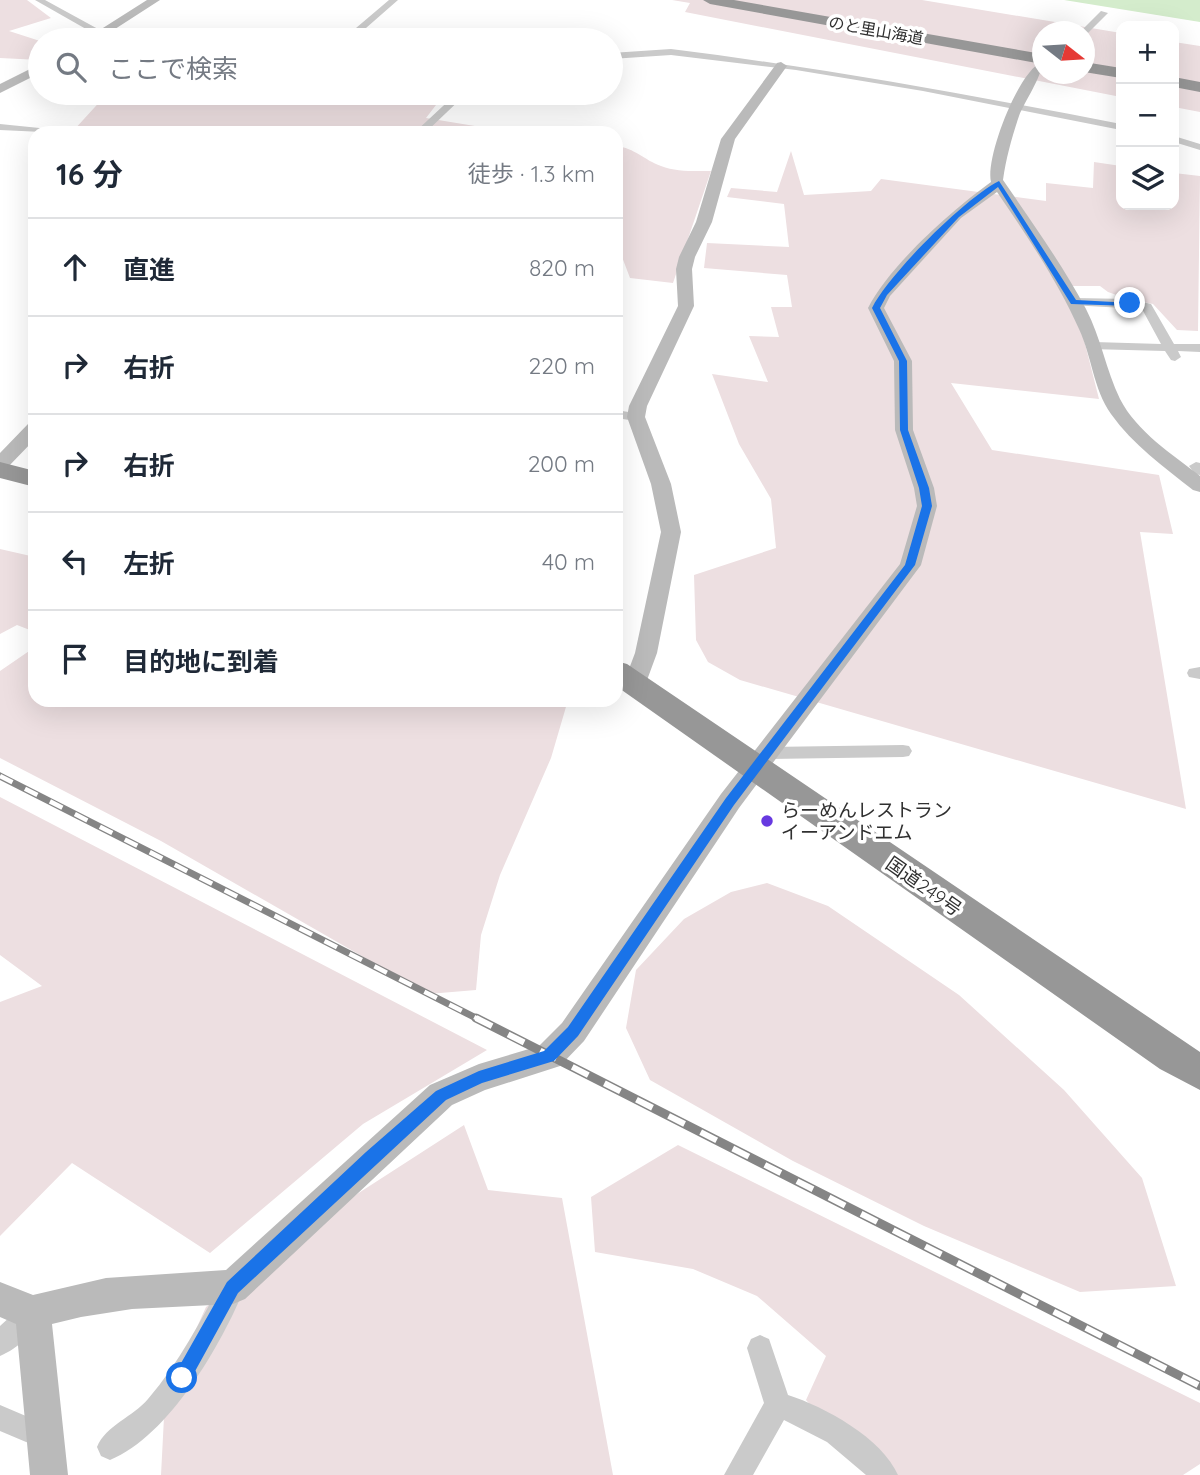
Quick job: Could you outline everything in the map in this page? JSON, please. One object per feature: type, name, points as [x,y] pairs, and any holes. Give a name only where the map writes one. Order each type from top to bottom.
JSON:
[{"type":"highway","name":"のと里山海道","points":[[710,0],[1032,55]]},
{"type":"highway","name":"のと里山海道","points":[[729,0],[1032,55]]},
{"type":"highway","points":[[1095,67],[1116,70]]},
{"type":"highway","points":[[1179,81],[1200,85]]},
{"type":"highway","points":[[0,470],[28,477]]},
{"type":"highway","name":"国道249号","points":[[626,678],[763,761],[976,922],[1200,1072]]},
{"type":"street","points":[[39,0],[90,28]]},
{"type":"street","points":[[110,28],[155,0]]},
{"type":"street","points":[[361,28],[394,0]]},
{"type":"street","points":[[1095,22],[1104,13]]},
{"type":"street","points":[[623,54],[671,52],[781,65],[1116,126]]},
{"type":"street","points":[[626,678],[646,653],[671,532],[662,484],[636,417],[638,405],[686,306],[684,269],[687,257],[704,222],[728,139],[781,65]]},
{"type":"street","points":[[0,89],[28,74]]},
{"type":"street","points":[[1032,77],[1015,107],[996,176],[1074,302],[1094,345],[1108,393],[1119,411],[1143,440],[1200,486]]},
{"type":"street","points":[[427,126],[449,105]]},
{"type":"street","points":[[0,127],[28,130]]},
{"type":"street","points":[[1179,141],[1200,147]]},
{"type":"street","points":[[110,1447],[155,1412],[182,1378],[233,1287],[441,1095],[479,1078],[549,1056],[573,1032],[730,801],[910,565],[927,506],[924,488],[904,430],[903,361],[876,308],[883,294],[956,215],[999,183]]},
{"type":"street","points":[[1074,302],[1130,303],[1147,307],[1172,352]]},
{"type":"street","points":[[1094,345],[1172,352],[1200,348]]},
{"type":"street","points":[[623,415],[636,417]]},
{"type":"street","points":[[0,464],[28,435]]},
{"type":"street","points":[[763,761],[903,751]]},
{"type":"street","points":[[16,1306],[161,1290],[233,1287]]},
{"type":"street","points":[[0,1343],[16,1306]]},
{"type":"street","points":[[16,1306],[46,1437],[49,1475]]},
{"type":"street","points":[[738,1475],[778,1405],[760,1348]]},
{"type":"street","points":[[778,1405],[807,1414],[838,1431],[884,1475]]},
{"type":"street","points":[[0,1418],[46,1437]]},
{"type":"shaded area","points":[[0,0],[27,0],[51,18],[9,31],[28,37],[28,59],[0,58]]},
{"type":"shaded area","points":[[672,0],[922,0],[1049,21],[1032,21],[1032,80],[685,12],[690,3]]},
{"type":"shaded area","points":[[1064,0],[1200,0],[1200,22]]},
{"type":"shaded area","points":[[1095,29],[1116,32],[1116,96],[1054,84],[1095,84]]},
{"type":"shaded area","points":[[1179,43],[1200,46],[1200,112],[1179,108]]},
{"type":"shaded area","points":[[97,105],[436,105],[426,118],[475,126],[78,126]]},
{"type":"shaded area","points":[[623,148],[667,168],[711,171],[673,283],[630,278],[623,260]]},
{"type":"shaded area","points":[[791,151],[804,195],[871,191],[881,179],[1046,201],[1046,183],[1093,188],[1094,162],[1116,165],[1116,210],[1179,210],[1179,174],[1200,176],[1198,331],[1177,330],[1153,304],[1128,299],[1100,286],[1059,286],[1080,324],[1099,399],[951,383],[992,450],[1159,475],[1173,534],[1140,532],[1186,809],[740,680],[708,662],[696,640],[694,575],[776,548],[771,499],[739,444],[712,374],[768,382],[749,336],[779,337],[771,307],[792,307],[787,275],[704,268],[707,243],[789,247],[784,204],[727,197],[731,188],[777,192]]},
{"type":"shaded area","points":[[0,549],[28,555],[28,629],[17,625],[0,634]]},
{"type":"shaded area","points":[[28,652],[28,707],[566,707],[551,758],[500,875],[481,935],[476,990],[428,994],[161,841],[0,758],[0,671]]},
{"type":"shaded area","points":[[0,797],[487,1050],[363,1124],[210,1253],[72,1163],[0,1236],[0,1002],[42,986],[0,955]]},
{"type":"shaded area","points":[[767,883],[828,906],[959,995],[1064,1090],[1142,1178],[1176,1286],[1080,1292],[924,1226],[793,1161],[650,1080],[626,1028],[636,970],[684,919],[731,892]]},
{"type":"shaded area","points":[[464,1125],[488,1190],[562,1198],[613,1475],[161,1475],[165,1398],[206,1307],[354,1196]]},
{"type":"shaded area","points":[[678,1145],[1200,1403],[1200,1464],[1183,1475],[872,1475],[806,1400],[826,1356],[757,1296],[693,1269],[595,1252],[591,1197]]},
{"type":"railway","points":[[0,776],[480,1020]]},
{"type":"railway","points":[[476,1018],[1200,1386]]},
{"type":"place","name":"らーめんレストラン イーアンドエム","points":[[767,821]]},
{"type":"route","points":[[182,1378],[233,1287],[441,1095],[479,1078],[549,1056],[573,1032],[730,801],[910,565],[927,506],[924,488],[904,430],[903,361],[878,317],[876,308],[883,294],[956,215],[999,183],[1074,302],[1130,303]]}]
